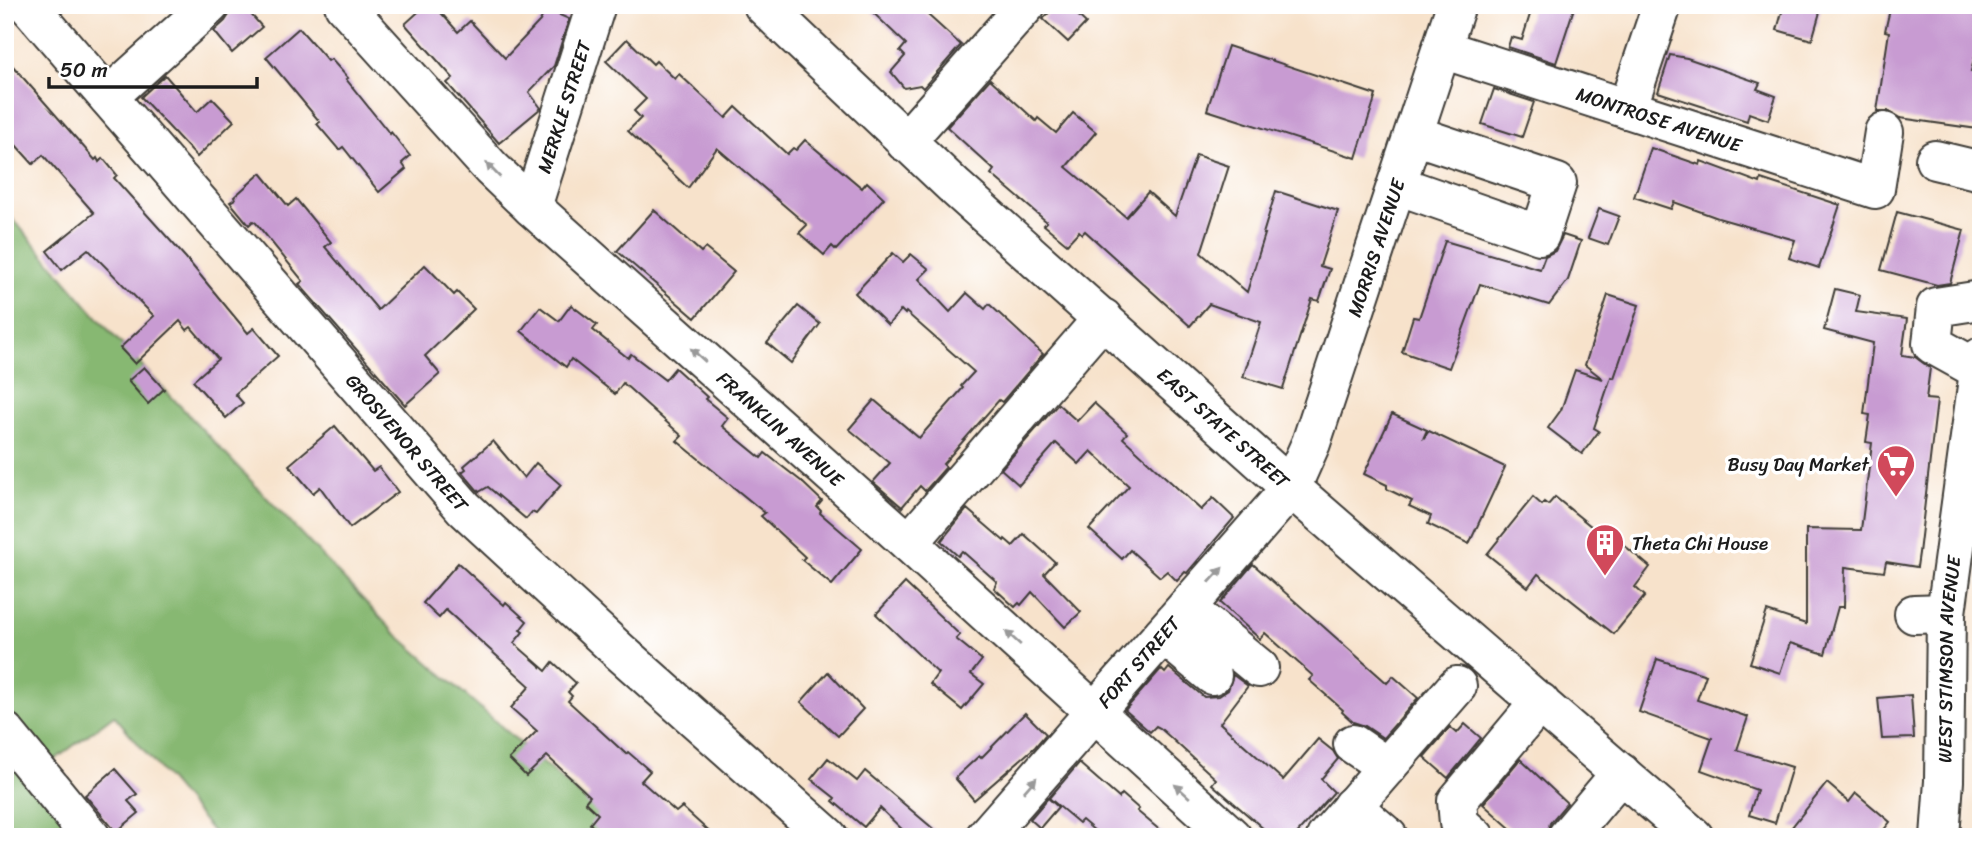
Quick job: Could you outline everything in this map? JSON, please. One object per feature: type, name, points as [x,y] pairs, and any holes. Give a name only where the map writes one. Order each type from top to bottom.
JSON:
[{"type":"street","name":"GROSVENOR STREET","points":[[28,5],[464,508],[828,837]]},
{"type":"street","points":[[108,97],[210,5]]},
{"type":"street","name":"FRANKLIN AVENUE","points":[[344,5],[491,168],[531,207],[909,543],[1232,837]]},
{"type":"street","name":"MERKLE STREET","points":[[531,207],[596,5]]},
{"type":"street","name":"EAST STATE STREET","points":[[763,5],[905,142],[1291,488],[1621,773],[1678,832]]},
{"type":"street","points":[[905,142],[1026,5]]},
{"type":"street","name":"MORRIS AVENUE","points":[[1291,488],[1311,443],[1456,5]]},
{"type":"street","points":[[1627,109],[1662,5]]},
{"type":"street","name":"MONTROSE AVENUE","points":[[1442,49],[1875,189],[1884,132]]},
{"type":"street","points":[[1397,185],[1540,234],[1557,183],[1413,135]]},
{"type":"street","points":[[1935,160],[1981,171]]},
{"type":"street","points":[[1980,363],[1932,344],[1936,307],[1981,300]]},
{"type":"street","points":[[909,543],[1103,318]]},
{"type":"street","name":"WEST STIMSON AVENUE","points":[[1940,837],[1944,781],[1930,614],[1980,363]]},
{"type":"street","name":"FORT STREET","points":[[998,832],[1094,712],[1291,488]]},
{"type":"street","points":[[1175,621],[1259,668]]},
{"type":"street","points":[[1175,621],[1212,675]]},
{"type":"street","points":[[1326,837],[1457,686]]},
{"type":"street","points":[[1475,837],[1459,823],[1457,801],[1540,702]]},
{"type":"street","points":[[5,732],[91,837]]},
{"type":"street","points":[[1353,744],[1387,767]]},
{"type":"street","points":[[1567,837],[1621,773]]},
{"type":"street","points":[[1922,837],[1944,781]]},
{"type":"street","points":[[1352,806],[1388,837]]},
{"type":"green space","points":[[5,210],[112,334],[393,631],[627,837],[217,837],[114,715],[40,771],[91,837],[5,837]]},
{"type":"building","points":[[231,5],[243,5],[262,27],[232,53],[214,31],[231,12]]},
{"type":"building","points":[[426,5],[434,5],[458,32],[470,21],[505,58],[540,21],[546,9],[569,19],[554,66],[529,92],[541,108],[499,143],[447,83],[453,78],[405,24]]},
{"type":"building","points":[[865,5],[917,5],[961,45],[923,88],[920,85],[904,88],[891,72],[905,56],[900,51],[906,44]]},
{"type":"building","points":[[1056,5],[1067,5],[1086,23],[1068,42],[1043,19]]},
{"type":"building","points":[[1533,5],[1575,5],[1556,63],[1508,47],[1511,37],[1522,40]]},
{"type":"building","points":[[1784,5],[1822,5],[1812,40],[1777,30]]},
{"type":"building","points":[[1891,5],[1981,5],[1981,34],[1971,71],[1981,72],[1978,129],[1900,118],[1888,111],[1877,111],[1889,32],[1885,31]]},
{"type":"building","points":[[299,28],[328,61],[331,59],[348,78],[346,79],[410,156],[402,163],[406,169],[379,192],[343,147],[339,150],[317,124],[320,122],[266,57]]},
{"type":"building","points":[[627,39],[653,64],[656,61],[675,79],[679,74],[726,118],[736,107],[787,154],[793,148],[796,150],[805,140],[862,188],[867,182],[884,198],[836,250],[832,246],[824,255],[799,233],[807,225],[717,148],[688,188],[628,131],[641,118],[634,111],[646,99],[606,61]]},
{"type":"building","points":[[1228,46],[1376,95],[1356,158],[1207,110]]},
{"type":"building","points":[[1670,55],[1687,58],[1760,83],[1757,89],[1776,96],[1768,120],[1749,113],[1747,121],[1658,92]]},
{"type":"building","points":[[5,57],[95,160],[97,158],[99,162],[103,158],[117,175],[114,178],[186,258],[248,333],[254,328],[278,356],[235,394],[243,403],[226,418],[193,381],[218,359],[191,327],[187,330],[180,321],[135,364],[120,348],[154,316],[88,249],[62,270],[47,251],[94,213],[43,155],[33,164],[5,133]]},
{"type":"building","points":[[165,75],[197,112],[212,98],[234,121],[197,157],[141,97]]},
{"type":"building","points":[[990,79],[1036,121],[1038,118],[1056,133],[1073,113],[1096,132],[1066,167],[1126,217],[1148,192],[1175,216],[1196,155],[1229,166],[1201,253],[1247,292],[1276,191],[1338,211],[1320,266],[1330,269],[1319,301],[1312,299],[1283,389],[1243,377],[1261,322],[1209,304],[1190,326],[1085,231],[1082,234],[1079,231],[1067,244],[1044,225],[1047,222],[991,174],[994,170],[947,127]]},
{"type":"building","points":[[1494,89],[1534,102],[1522,137],[1482,124]]},
{"type":"building","points":[[1651,148],[1700,165],[1701,161],[1760,183],[1761,179],[1840,205],[1819,268],[1789,258],[1795,240],[1674,202],[1671,209],[1634,197]]},
{"type":"building","points":[[261,173],[288,206],[296,199],[331,242],[325,247],[378,310],[425,265],[454,295],[457,292],[474,309],[425,356],[440,374],[405,405],[299,284],[303,281],[256,223],[253,221],[249,225],[230,202]]},
{"type":"building","points":[[1599,209],[1619,216],[1608,245],[1588,238]]},
{"type":"building","points":[[654,210],[701,252],[705,248],[734,272],[695,318],[617,251]]},
{"type":"building","points":[[1897,212],[1964,230],[1950,283],[1937,285],[1881,270]]},
{"type":"building","points":[[1563,235],[1581,241],[1568,280],[1549,305],[1480,284],[1449,368],[1402,352],[1413,317],[1419,318],[1445,241],[1540,269],[1545,256],[1555,251]]},
{"type":"building","points":[[893,253],[903,262],[911,254],[929,269],[919,279],[950,312],[967,293],[985,309],[989,304],[1043,354],[943,464],[946,467],[925,491],[920,486],[902,507],[873,482],[890,463],[849,429],[874,400],[919,438],[974,372],[906,312],[905,314],[901,310],[888,325],[855,293]]},
{"type":"building","points":[[1835,289],[1860,295],[1856,312],[1907,319],[1902,355],[1915,357],[1930,368],[1926,399],[1937,400],[1917,567],[1886,562],[1884,572],[1845,567],[1844,607],[1838,607],[1825,654],[1790,643],[1780,673],[1750,663],[1767,611],[1806,624],[1806,529],[1861,530],[1872,443],[1866,442],[1870,415],[1864,414],[1873,343],[1824,330]]},
{"type":"building","points":[[1608,295],[1639,305],[1594,428],[1599,431],[1582,454],[1548,428],[1561,410],[1575,370],[1603,379],[1585,365]]},
{"type":"building","points":[[571,305],[597,325],[593,330],[628,358],[631,354],[665,380],[675,368],[728,418],[722,426],[761,458],[765,453],[822,501],[817,507],[820,513],[862,549],[832,585],[802,560],[805,557],[761,516],[765,513],[677,441],[682,436],[623,383],[615,394],[571,359],[566,367],[521,331],[540,307],[559,321]]},
{"type":"building","points":[[798,306],[820,324],[791,363],[767,343]]},
{"type":"building","points":[[144,367],[164,389],[148,404],[128,381]]},
{"type":"building","points":[[1094,403],[1127,433],[1123,438],[1201,510],[1213,498],[1234,518],[1177,581],[1167,571],[1160,577],[1130,550],[1122,559],[1089,529],[1129,486],[1091,451],[1079,464],[1056,443],[1019,485],[1001,469],[1058,404],[1077,421]]},
{"type":"building","points":[[1392,414],[1427,430],[1423,439],[1429,431],[1505,467],[1469,544],[1428,524],[1431,516],[1409,506],[1412,501],[1364,474]]},
{"type":"building","points":[[335,426],[373,471],[379,467],[398,492],[350,528],[320,487],[313,493],[289,465]]},
{"type":"building","points":[[493,441],[524,478],[536,463],[561,485],[536,514],[532,512],[526,519],[488,487],[479,492],[462,472],[466,469],[464,466]]},
{"type":"building","points":[[1533,497],[1542,505],[1544,502],[1548,505],[1555,497],[1602,535],[1606,530],[1650,567],[1635,587],[1645,596],[1614,634],[1538,574],[1528,587],[1487,554]]},
{"type":"building","points":[[967,509],[1004,541],[1005,539],[1013,546],[1024,534],[1055,562],[1044,574],[1081,612],[1065,627],[1032,592],[1021,605],[1019,603],[1015,607],[994,588],[997,582],[962,551],[958,556],[941,541]]},
{"type":"building","points":[[458,563],[504,605],[506,602],[527,621],[520,630],[523,632],[514,643],[546,671],[553,662],[576,683],[568,692],[572,696],[568,701],[626,754],[628,752],[650,771],[641,781],[676,812],[682,807],[715,837],[604,837],[590,824],[598,814],[585,802],[590,796],[547,756],[526,776],[509,759],[537,731],[511,708],[530,686],[446,610],[439,618],[423,603]]},
{"type":"building","points":[[1253,564],[1387,683],[1393,676],[1418,698],[1383,738],[1365,726],[1353,722],[1309,680],[1313,676],[1265,633],[1260,639],[1220,603]]},
{"type":"building","points":[[905,583],[960,635],[956,639],[982,660],[971,674],[984,684],[962,710],[930,684],[938,673],[876,614]]},
{"type":"building","points":[[1657,659],[1706,675],[1697,700],[1748,717],[1737,750],[1792,767],[1775,823],[1749,815],[1757,790],[1701,770],[1712,738],[1639,712]]},
{"type":"building","points":[[1169,668],[1204,697],[1219,696],[1228,690],[1233,675],[1248,686],[1220,723],[1283,780],[1318,739],[1333,751],[1338,759],[1321,779],[1334,792],[1294,837],[1273,837],[1212,784],[1216,779],[1160,728],[1156,726],[1150,732],[1125,710],[1161,669],[1165,673]]},
{"type":"building","points":[[828,672],[863,709],[838,736],[801,702]]},
{"type":"building","points":[[1911,695],[1914,738],[1882,739],[1878,698]]},
{"type":"building","points":[[1025,713],[1046,734],[1035,747],[974,800],[955,778],[979,756],[981,758]]},
{"type":"building","points":[[1465,724],[1481,738],[1448,778],[1424,757],[1450,727],[1457,733]]},
{"type":"building","points":[[828,758],[857,781],[865,771],[943,837],[910,837],[880,808],[864,827],[811,779]]},
{"type":"building","points":[[1520,759],[1567,803],[1550,823],[1546,837],[1520,837],[1483,804]]},
{"type":"building","points":[[1079,763],[1119,798],[1122,794],[1139,809],[1137,811],[1168,837],[1102,837],[1082,820],[1079,823],[1049,798]]},
{"type":"building","points":[[115,769],[137,794],[128,801],[139,813],[116,832],[85,795]]},
{"type":"building","points":[[1827,783],[1849,802],[1856,793],[1890,822],[1878,837],[1798,837],[1804,830],[1792,827]]},
{"type":"building","points":[[1048,798],[1058,807],[1040,828],[1030,819]]},
{"type":"place","name":"Busy Day Market","points":[[1896,498]]},
{"type":"place","name":"Theta Chi House","points":[[1605,577]]}]
